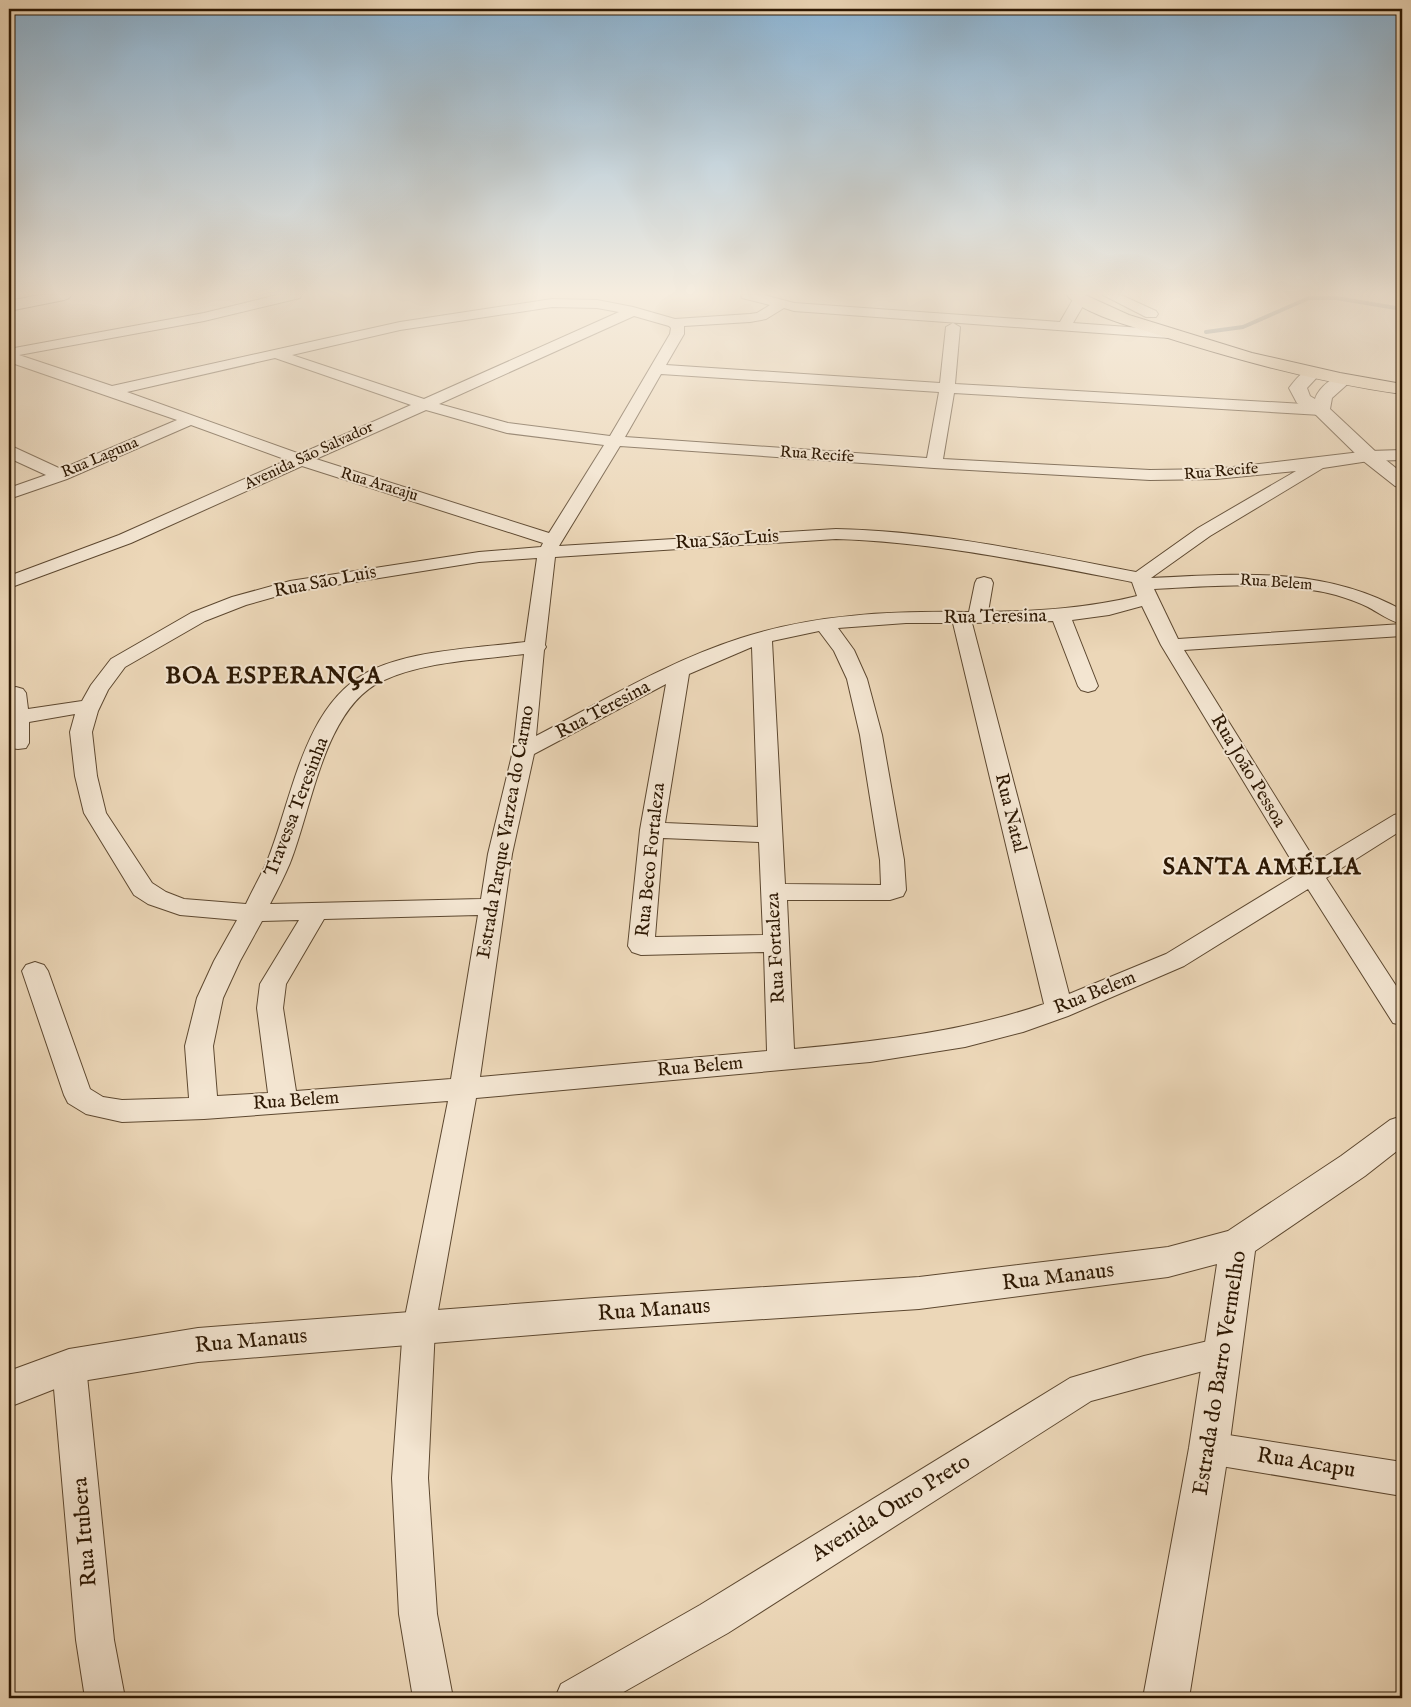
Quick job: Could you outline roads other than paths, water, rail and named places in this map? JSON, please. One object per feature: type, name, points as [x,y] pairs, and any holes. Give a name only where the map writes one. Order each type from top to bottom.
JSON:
[{"type":"main road","points":[[1289,375],[1305,380]]},
{"type":"main road","points":[[1291,375],[1335,392],[1402,396]]},
{"type":"main road","points":[[1335,392],[1402,389]]},
{"type":"street","name":"Rua Aracaju","points":[[62,375],[550,547]]},
{"type":"street","points":[[111,391],[184,375]]},
{"type":"street","name":"Rua Recife","points":[[332,375],[423,404],[507,428],[544,435],[934,463],[1177,476],[1321,463],[1369,456],[1402,455]]},
{"type":"street","name":"Avenida São Salvador","points":[[9,582],[125,539],[489,375]]},
{"type":"street","name":"Estrada Parque Varzea do Carmo","points":[[433,1698],[418,1614],[410,1478],[419,1327],[464,1089],[490,907],[500,854],[524,751],[536,647],[539,601],[550,547],[655,375]]},
{"type":"street","points":[[729,375],[1248,408],[1335,392]]},
{"type":"street","points":[[934,463],[948,375]]},
{"type":"street","points":[[1305,380],[1303,399],[1335,392]]},
{"type":"street","points":[[1335,392],[1369,456],[1402,482]]},
{"type":"street","name":"Rua Laguna","points":[[9,494],[61,475],[190,420]]},
{"type":"street","points":[[9,450],[17,456],[61,475]]},
{"type":"street","points":[[1144,587],[1165,557],[1210,528],[1321,463]]},
{"type":"street","name":"Rua São Luis","points":[[490,907],[254,913],[215,911],[180,906],[157,898],[143,889],[95,813],[86,776],[81,732],[89,706],[98,689],[118,663],[198,616],[239,601],[290,586],[550,547],[836,534],[882,536],[977,547],[1144,587]]},
{"type":"street","name":"Rua Belem","points":[[1144,587],[1242,580],[1282,581],[1313,585],[1354,596],[1402,618]]},
{"type":"street","name":"Rua Natal","points":[[984,583],[969,617],[1059,1009]]},
{"type":"street","name":"Rua Teresina","points":[[524,751],[679,670],[724,650],[762,638],[825,624],[876,619],[1060,616],[1127,606],[1144,587]]},
{"type":"street","name":"Rua João Pessoa","points":[[1144,587],[1171,645],[1312,875],[1402,1016]]},
{"type":"street","points":[[1060,616],[1088,686]]},
{"type":"street","points":[[773,892],[890,892],[894,890],[895,884],[870,735],[857,678],[844,650],[825,624]]},
{"type":"street","points":[[1171,645],[1402,630]]},
{"type":"street","name":"Rua Fortaleza","points":[[762,638],[761,659],[777,943],[781,1060]]},
{"type":"street","name":"Travessa Teresinha","points":[[204,1108],[199,1046],[210,998],[227,961],[254,913],[278,864],[313,759],[332,716],[351,692],[374,677],[407,665],[456,656],[536,647]]},
{"type":"street","name":"Rua Beco Fortaleza","points":[[679,670],[652,830],[641,946],[777,943]]},
{"type":"street","points":[[16,693],[18,743]]},
{"type":"street","points":[[18,717],[89,706]]},
{"type":"street","name":"Rua Belem","points":[[35,971],[78,1095],[96,1106],[122,1111],[204,1108],[464,1089],[870,1052],[964,1037],[1013,1025],[1059,1009],[1175,960],[1402,820]]},
{"type":"street","points":[[652,830],[770,835]]},
{"type":"street","points":[[283,1102],[270,1008],[273,984],[317,911]]},
{"type":"street","name":"Estrada do Barro Vermelho","points":[[1166,1698],[1209,1448],[1220,1353],[1238,1243],[1353,1166],[1402,1130]]},
{"type":"street","name":"Rua Manaus","points":[[9,1389],[69,1366],[198,1345],[419,1327],[919,1294],[1168,1262],[1238,1243]]},
{"type":"street","name":"Avenida Ouro Preto","points":[[575,1698],[714,1618],[1082,1389],[1144,1371],[1220,1353]]},
{"type":"street","name":"Rua Itubera","points":[[69,1366],[95,1640],[105,1698]]},
{"type":"street","name":"Rua Acapu","points":[[1209,1448],[1402,1478]]},
{"type":"district","name":"BOA ESPERANÇA","points":[[274,676]]},
{"type":"district","name":"SANTA AMÉLIA","points":[[1262,867]]}]
